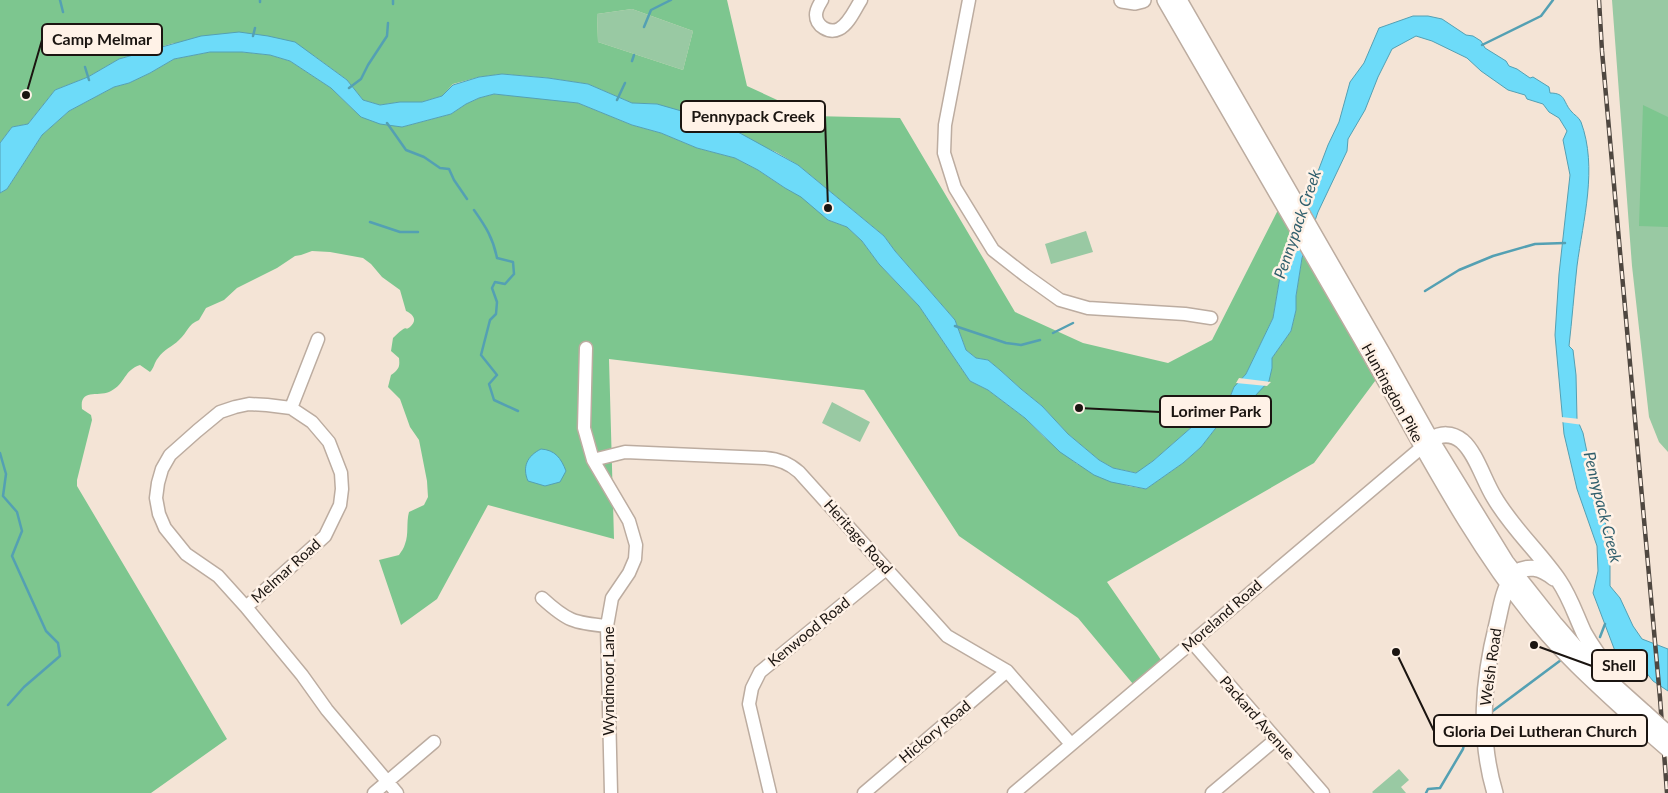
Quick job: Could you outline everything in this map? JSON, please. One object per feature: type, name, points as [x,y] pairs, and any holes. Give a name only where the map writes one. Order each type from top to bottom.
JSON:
[{"type":"main road","points":[[1122,0],[1135,2],[1143,0]]},
{"type":"main road","name":"Huntingdon Pike","points":[[1165,0],[1326,278],[1392,381]]},
{"type":"main road","name":"Huntingdon Pike","points":[[1179,0],[1330,263],[1426,444],[1538,623],[1600,687],[1668,749]]},
{"type":"main road","points":[[1426,444],[1438,435],[1450,435],[1457,438],[1467,447],[1493,497],[1508,519],[1559,582],[1597,654],[1630,699]]},
{"type":"main road","points":[[1511,578],[1523,568],[1532,568],[1545,571],[1559,582]]},
{"type":"main road","name":"Huntingdon Pike","points":[[1511,578],[1588,662],[1668,734]]},
{"type":"main road","name":"Welsh Road","points":[[1495,793],[1489,773],[1485,746],[1484,691],[1490,651],[1511,578]]},
{"type":"street","points":[[822,0],[817,10],[817,19],[820,25],[829,30],[842,27],[861,0]]},
{"type":"street","points":[[969,0],[945,125],[944,153],[955,188],[992,250],[1060,300],[1088,308],[1185,314],[1211,318]]},
{"type":"street","points":[[291,408],[318,339]]},
{"type":"street","name":"Wyndmoor Lane","points":[[586,348],[584,428],[593,460],[629,521],[636,545],[635,558],[629,573],[612,598],[607,626],[611,793]]},
{"type":"street","name":"Melmar Road","points":[[246,607],[325,536],[340,504],[342,489],[341,473],[329,442],[312,422],[291,408],[248,404],[235,406],[220,412],[197,430],[170,455],[162,469],[156,498],[159,514],[165,528],[186,554],[218,576],[246,607],[302,675],[327,710],[397,793]]},
{"type":"street","name":"Moreland Road","points":[[1014,793],[1426,444]]},
{"type":"street","name":"Heritage Road","points":[[593,460],[625,452],[766,458],[778,459],[791,465],[800,472],[947,636],[1007,671],[1071,744]]},
{"type":"street","name":"Kenwood Road","points":[[770,793],[749,704],[752,688],[760,672],[886,569]]},
{"type":"street","points":[[542,598],[560,614],[580,624],[607,626]]},
{"type":"street","name":"Packard Avenue","points":[[1192,642],[1275,740],[1323,793]]},
{"type":"street","name":"Hickory Road","points":[[864,793],[1007,671]]},
{"type":"street","points":[[1212,793],[1275,740]]},
{"type":"street","points":[[374,793],[434,742]]},
{"type":"green space","points":[[0,0],[727,0],[747,86],[812,116],[900,118],[1015,312],[1083,343],[1168,363],[1212,340],[1282,202],[1296,225],[1282,265],[1273,318],[1246,374],[1234,387],[1230,397],[1137,473],[1113,468],[1099,460],[1068,434],[1042,406],[988,360],[976,358],[966,350],[955,320],[884,236],[798,165],[776,152],[657,104],[632,103],[588,84],[502,74],[479,77],[453,84],[442,96],[422,102],[400,102],[380,105],[363,100],[347,80],[313,55],[174,43],[119,59],[88,77],[55,90],[28,124],[12,127],[0,143]],"holes":[[[632,9],[693,31],[683,70],[598,42],[597,14]]]},
{"type":"green space","points":[[1612,0],[1668,0],[1668,452],[1659,442],[1649,417],[1632,266]]},
{"type":"green space","points":[[632,9],[693,31],[683,70],[598,42],[597,14]]},
{"type":"green space","points":[[210,52],[242,52],[270,55],[290,61],[331,88],[361,117],[402,127],[451,114],[466,104],[494,94],[578,103],[697,148],[735,158],[802,197],[828,220],[847,227],[862,241],[879,264],[919,306],[970,381],[988,390],[1025,418],[1044,437],[1077,464],[1128,486],[1146,489],[1183,463],[1201,447],[1222,420],[1239,413],[1252,397],[1272,368],[1272,358],[1291,331],[1296,310],[1296,296],[1302,258],[1307,244],[1381,373],[1314,463],[1107,582],[1161,660],[1133,684],[1078,618],[959,536],[864,390],[609,359],[614,539],[488,505],[437,599],[401,625],[379,560],[399,555],[406,540],[409,512],[424,505],[428,497],[427,481],[419,440],[410,427],[400,399],[388,387],[391,375],[398,368],[399,364],[399,358],[391,351],[393,338],[405,328],[410,327],[414,322],[414,317],[406,311],[400,290],[382,277],[363,258],[312,251],[295,256],[277,268],[237,288],[224,300],[206,308],[199,320],[192,324],[179,340],[160,355],[150,372],[140,365],[135,367],[116,388],[106,393],[87,395],[82,402],[82,409],[91,415],[92,420],[77,486],[227,739],[151,793],[0,793],[0,193],[7,189],[42,135],[69,111],[114,87],[129,83],[150,73],[174,59]]},
{"type":"green space","points":[[1643,105],[1668,117],[1668,227],[1639,226]]},
{"type":"green space","points":[[1086,231],[1093,252],[1051,264],[1045,244]]},
{"type":"green space","points":[[832,402],[870,422],[860,442],[822,423]]},
{"type":"green space","points":[[1399,769],[1409,780],[1401,787],[1406,793],[1372,792]]},
{"type":"water","points":[[1413,16],[1428,16],[1442,19],[1466,35],[1473,36],[1481,41],[1485,48],[1506,61],[1509,66],[1549,87],[1550,93],[1562,96],[1568,108],[1581,122],[1586,140],[1589,176],[1569,346],[1573,350],[1576,375],[1577,419],[1583,433],[1594,486],[1608,534],[1610,586],[1620,598],[1633,626],[1642,639],[1668,649],[1668,691],[1653,681],[1645,671],[1615,651],[1593,593],[1598,571],[1597,546],[1577,489],[1564,434],[1555,335],[1559,274],[1570,175],[1563,140],[1567,131],[1559,118],[1549,112],[1543,104],[1527,99],[1525,95],[1508,90],[1481,71],[1467,58],[1432,41],[1416,36],[1392,49],[1365,110],[1348,139],[1347,151],[1318,212],[1302,258],[1296,296],[1296,310],[1291,331],[1272,358],[1269,381],[1239,413],[1222,420],[1201,447],[1183,463],[1146,489],[1111,482],[1094,475],[1060,452],[1025,418],[988,390],[970,381],[919,306],[879,264],[862,241],[847,227],[828,220],[801,197],[735,158],[697,148],[578,103],[494,94],[466,104],[451,114],[402,127],[380,124],[361,117],[331,88],[290,61],[270,55],[242,52],[210,52],[174,59],[150,73],[129,83],[114,87],[69,111],[42,135],[7,189],[0,193],[0,143],[12,127],[28,124],[55,90],[88,77],[119,59],[201,36],[239,32],[295,42],[347,80],[363,100],[380,105],[400,102],[422,102],[442,96],[453,85],[479,77],[502,74],[588,84],[632,103],[657,104],[727,126],[798,165],[884,236],[955,320],[966,350],[976,358],[988,360],[1042,406],[1068,434],[1099,460],[1113,468],[1136,473],[1230,397],[1234,387],[1246,374],[1273,318],[1282,265],[1297,219],[1339,122],[1350,82],[1364,63],[1379,28]]},
{"type":"water","points":[[541,449],[554,453],[562,462],[566,471],[560,482],[545,486],[528,481],[526,476],[527,462],[532,455]]},
{"type":"pier","points":[[1239,378],[1271,382],[1267,386],[1236,383]]},
{"type":"pier","points":[[1561,417],[1580,419],[1583,425],[1561,422]]},
{"type":"waterway","points":[[60,0],[63,12]]},
{"type":"waterway","points":[[644,27],[651,10],[671,0]]},
{"type":"waterway","points":[[1482,45],[1541,16],[1553,0]]},
{"type":"waterway","points":[[349,88],[361,79],[387,36],[388,23]]},
{"type":"waterway","points":[[253,36],[255,28]]},
{"type":"waterway","points":[[632,61],[634,55]]},
{"type":"waterway","points":[[85,67],[89,80]]},
{"type":"waterway","points":[[617,100],[625,83]]},
{"type":"waterway","points":[[387,123],[406,150],[424,157],[440,168],[449,169],[467,199]]},
{"type":"waterway","points":[[474,210],[488,233],[497,258],[513,262],[514,274],[505,284],[495,282],[492,288],[497,302],[496,314],[490,320],[481,355],[497,375],[489,384],[494,400],[518,411]]},
{"type":"waterway","points":[[370,222],[400,232],[418,232]]},
{"type":"waterway","points":[[1425,291],[1459,270],[1493,256],[1535,244],[1565,243]]},
{"type":"waterway","points":[[1053,333],[1073,323]]},
{"type":"waterway","points":[[955,326],[1006,343],[1021,345],[1040,340]]},
{"type":"waterway","points":[[0,453],[6,474],[3,496],[17,512],[22,531],[12,556],[46,631],[58,643],[60,656],[24,687],[8,705]]},
{"type":"waterway","points":[[1600,637],[1605,624]]},
{"type":"waterway","points":[[1490,713],[1561,660]]},
{"type":"waterway","points":[[1426,793],[1428,789],[1440,788],[1463,749],[1467,731]]},
{"type":"railway","points":[[1599,0],[1667,793]]},
{"type":"place","name":"Camp Melmar","points":[[26,95]]},
{"type":"place","name":"Pennypack Creek","points":[[828,208]]},
{"type":"place","name":"Lorimer Park","points":[[1079,408]]},
{"type":"place","name":"Shell","points":[[1534,645]]},
{"type":"place","name":"Gloria Dei Lutheran Church","points":[[1396,652]]}]
